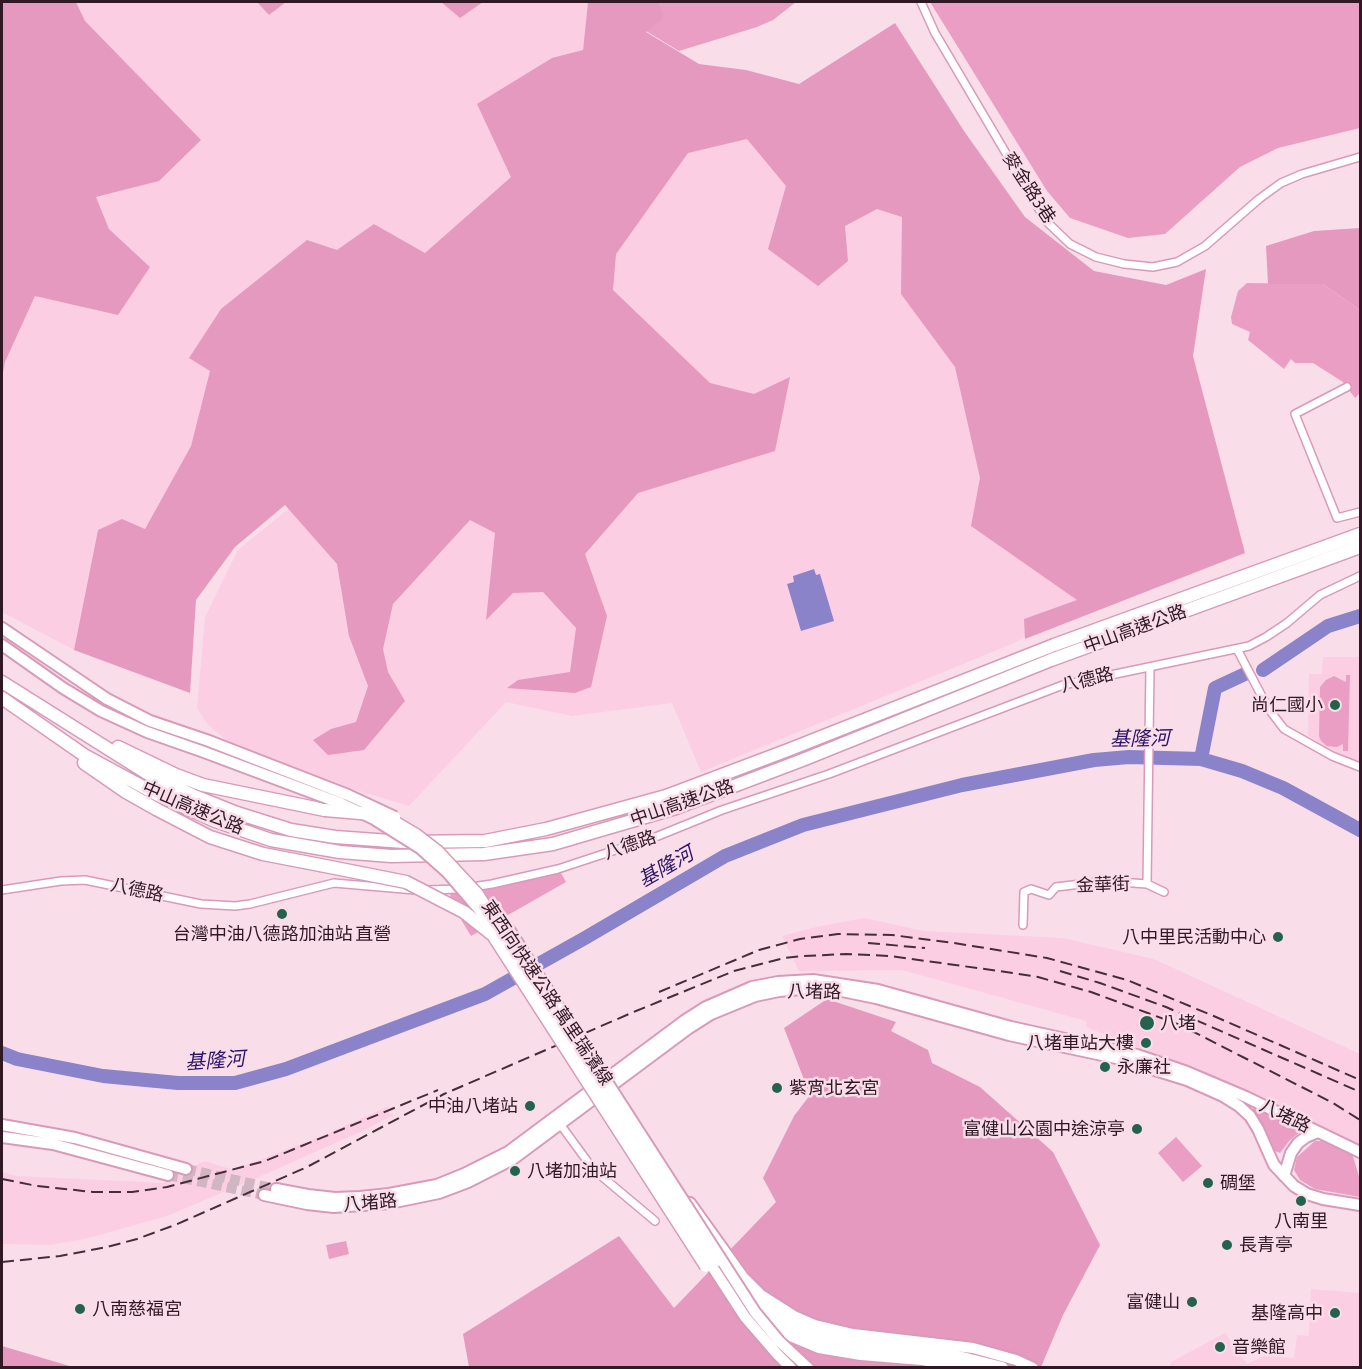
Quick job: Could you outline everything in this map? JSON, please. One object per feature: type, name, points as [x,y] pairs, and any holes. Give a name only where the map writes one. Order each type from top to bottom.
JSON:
[{"type":"highway","name":"中山高速公路","points":[[2,681],[145,772],[192,795],[237,813],[291,830],[335,837],[404,842],[485,841],[546,829],[666,796],[1054,645],[1360,534]]},
{"type":"highway","name":"中山高速公路","points":[[2,698],[84,755],[156,794],[214,821],[270,840],[340,852],[392,856],[484,854],[553,844],[676,808],[1051,660],[1360,547]]},
{"type":"highway","points":[[20,694],[127,752],[203,785],[325,810],[372,814],[387,818],[416,835],[438,852],[477,894],[710,1264],[753,1301],[787,1324],[809,1334],[847,1342],[942,1353],[1002,1368]]},
{"type":"highway","points":[[28,717],[44,735],[126,792],[210,837],[263,854],[406,882],[464,912],[493,935],[710,1264],[740,1301],[770,1324],[804,1342],[839,1352],[922,1359],[964,1368]]},
{"type":"main road","name":"東西向快速公路 萬里瑞濱線","points":[[2,628],[89,688],[150,720],[374,819],[420,848],[447,872],[496,931],[745,1317],[791,1368]]},
{"type":"main road","name":"東西向快速公路 萬里瑞濱線","points":[[2,645],[86,703],[130,726],[206,746],[368,803],[423,835],[442,850],[463,871],[510,931],[755,1312],[779,1341],[808,1368]]},
{"type":"main road","name":"八堵路","points":[[276,1189],[334,1198],[389,1194],[437,1185],[508,1152],[692,1016],[752,987],[778,982],[813,980],[878,990],[1187,1072],[1246,1097],[1360,1152]]},
{"type":"main road","name":"八堵路","points":[[264,1195],[334,1207],[390,1203],[439,1193],[468,1182],[513,1159],[703,1019],[755,996],[813,988],[876,998],[1010,1035],[1136,1059],[1187,1080],[1239,1106],[1250,1116],[1258,1129],[1274,1165],[1294,1186],[1307,1194],[1360,1205]]},
{"type":"main road","points":[[2,1125],[75,1138],[186,1169]]},
{"type":"main road","points":[[1284,1176],[1291,1153],[1298,1143],[1318,1132]]},
{"type":"main road","points":[[2,1137],[54,1144],[168,1176]]},
{"type":"main road","points":[[642,1138],[737,1270],[767,1300],[794,1316],[815,1325],[853,1334],[973,1348],[1016,1360],[1033,1368]]},
{"type":"street","name":"麥金路3巷","points":[[921,2],[935,33],[1046,220],[1070,243],[1096,257],[1124,264],[1153,267],[1177,262],[1204,246],[1281,183],[1302,174],[1360,157]]},
{"type":"street","points":[[1347,387],[1294,414],[1337,518],[1360,512]]},
{"type":"street","name":"八德路","points":[[2,890],[61,881],[85,880],[201,904],[235,906],[334,883],[432,890],[492,884],[549,872],[658,836],[722,810],[870,758],[1063,685],[1238,649],[1266,637],[1320,595],[1360,576]]},
{"type":"street","points":[[1238,649],[1268,708],[1284,729],[1332,756],[1360,767]]},
{"type":"street","name":"金華街","points":[[1147,884],[1150,667]]},
{"type":"street","name":"金華街","points":[[1023,925],[1024,892],[1031,889],[1048,895],[1056,887],[1106,881],[1147,884],[1164,892]]},
{"type":"street","points":[[560,1124],[592,1169],[655,1221]]},
{"type":"shaded area","points":[[2,2],[76,2],[85,21],[201,140],[159,181],[96,197],[109,229],[150,267],[118,315],[35,296],[5,362],[2,378]]},
{"type":"shaded area","points":[[76,2],[257,2],[269,15],[286,2],[441,2],[460,18],[483,2],[588,2],[583,50],[511,177],[425,253],[374,224],[210,371],[191,446],[145,529],[98,530],[74,650],[2,612],[2,378],[5,362],[35,296],[150,267],[109,229],[96,197],[158,181]]},
{"type":"shaded area","points":[[257,2],[286,2],[269,15]]},
{"type":"shaded area","points":[[441,2],[483,2],[460,18]]},
{"type":"shaded area","points":[[588,2],[660,2],[663,19],[646,32],[699,64],[746,70],[799,84],[895,23],[964,131],[1025,217],[1094,271],[1166,285],[1206,269],[1193,356],[1245,553],[1025,639],[1024,619],[1077,600],[971,526],[980,478],[955,367],[901,294],[902,217],[877,209],[845,226],[848,261],[818,286],[768,249],[786,186],[747,139],[688,153],[616,254],[613,290],[710,383],[754,394],[790,377],[775,451],[638,493],[585,554],[607,616],[591,687],[575,693],[507,688],[518,680],[570,672],[576,628],[543,592],[513,593],[486,620],[495,533],[470,520],[393,604],[383,649],[388,672],[405,701],[364,750],[328,755],[313,740],[331,729],[356,722],[368,686],[349,636],[337,564],[285,505],[235,547],[196,600],[190,693],[74,650],[98,530],[122,519],[145,529],[191,446],[210,371],[189,358],[221,309],[307,240],[337,250],[374,224],[425,253],[511,177],[477,104],[552,58],[583,50]]},
{"type":"shaded area","points":[[660,2],[796,2],[773,20],[757,27],[679,51],[646,31],[662,19]]},
{"type":"shaded area","points":[[930,2],[1360,2],[1360,128],[1278,148],[1240,167],[1165,234],[1128,238],[1070,218],[1047,191]]},
{"type":"shaded area","points":[[797,122],[961,252],[1098,598],[1014,643],[701,772],[672,703],[572,716],[506,702],[409,806],[356,790],[226,740],[208,725],[197,708],[205,617],[238,550],[299,500],[674,137]]},
{"type":"shaded area","points":[[1360,228],[1360,310],[1323,284],[1268,284],[1266,246],[1314,231]]},
{"type":"shaded area","points":[[1247,283],[1323,284],[1360,310],[1360,393],[1355,398],[1343,382],[1313,363],[1295,363],[1291,359],[1284,369],[1248,340],[1250,332],[1232,324],[1231,317],[1238,291]]},
{"type":"shaded area","points":[[814,569],[816,575],[820,574],[834,621],[801,631],[787,584],[794,582],[793,576]]},
{"type":"shaded area","name":"尚仁國小","points":[[1323,657],[1360,657],[1360,764],[1332,752],[1308,735],[1309,674],[1322,674]]},
{"type":"shaded area","points":[[1346,675],[1350,675],[1348,751],[1343,751],[1343,744],[1337,747],[1327,746],[1319,736],[1320,687],[1334,676],[1346,682]]},
{"type":"shaded area","points":[[561,873],[566,882],[471,936],[457,913],[448,889]]},
{"type":"shaded area","points":[[864,918],[924,931],[1063,938],[1154,959],[1360,1054],[1360,1145],[1262,1097],[1086,1027],[1086,1021],[902,970],[799,971],[782,936]]},
{"type":"shaded area","points":[[827,999],[896,1022],[891,1031],[928,1050],[932,1063],[980,1087],[1053,1152],[1100,1245],[1063,1315],[1041,1367],[469,1367],[463,1334],[619,1236],[674,1308],[776,1202],[763,1178],[794,1116],[810,1095],[784,1028]]},
{"type":"shaded area","points":[[389,1106],[386,1111],[394,1115],[360,1132],[167,1216],[85,1239],[50,1245],[2,1244],[2,1172],[17,1176],[164,1183],[204,1161],[234,1170],[327,1134]]},
{"type":"shaded area","points":[[1256,1107],[1301,1127],[1301,1131],[1280,1153],[1275,1151],[1264,1127],[1252,1109]]},
{"type":"shaded area","points":[[1176,1137],[1202,1166],[1183,1182],[1158,1153]]},
{"type":"shaded area","points":[[1315,1141],[1326,1141],[1352,1153],[1360,1180],[1360,1197],[1315,1189],[1300,1180],[1294,1170],[1297,1157]]},
{"type":"shaded area","points":[[346,1241],[349,1254],[329,1259],[326,1245]]},
{"type":"shaded area","name":"基隆高中","points":[[1311,1289],[1360,1293],[1360,1367],[1170,1367],[1171,1362],[1225,1333],[1247,1364],[1264,1356],[1294,1358],[1297,1335],[1309,1336]]},
{"type":"shaded area","points":[[2,1346],[73,1367],[2,1367]]},
{"type":"waterway","points":[[1263,670],[1328,626],[1360,616]]},
{"type":"waterway","points":[[1201,759],[1215,688],[1245,674]]},
{"type":"waterway","name":"基隆河","points":[[2,1053],[17,1059],[103,1076],[178,1083],[235,1083],[286,1069],[485,994],[725,856],[803,825],[962,785],[1094,760],[1129,757],[1201,759],[1242,771],[1283,788],[1360,830]]},
{"type":"tunnel","points":[[186,1169],[276,1189]]},
{"type":"tunnel","points":[[168,1175],[264,1195]]},
{"type":"railway","points":[[659,992],[759,950],[800,939],[838,934],[892,935],[1047,958],[1127,980],[1360,1080]]},
{"type":"railway","points":[[868,943],[925,948]]},
{"type":"railway","points":[[2,1262],[60,1256],[107,1247],[175,1225],[307,1167],[444,1094],[734,971],[784,958],[846,954],[890,956],[1038,977],[1091,992],[1180,1025],[1333,1103],[1360,1120]]},
{"type":"railway","points":[[1060,971],[1166,1007],[1360,1092]]},
{"type":"railway","points":[[2,1179],[37,1186],[93,1192],[132,1192],[167,1187],[265,1161],[438,1090]]},
{"type":"place","name":"尚仁國小","points":[[1335,705]]},
{"type":"place","name":"台灣中油八德路加油站 直營","points":[[282,914]]},
{"type":"place","name":"八中里民活動中心","points":[[1278,937]]},
{"type":"place","name":"八堵","points":[[1147,1023]]},
{"type":"place","name":"八堵車站大樓","points":[[1146,1043]]},
{"type":"place","name":"永廉社","points":[[1105,1067]]},
{"type":"place","name":"紫宵北玄宮","points":[[777,1088]]},
{"type":"place","name":"中油八堵站","points":[[530,1106]]},
{"type":"place","name":"富健山公園中途涼亭","points":[[1137,1129]]},
{"type":"place","name":"八堵加油站","points":[[515,1171]]},
{"type":"place","name":"碉堡","points":[[1208,1183]]},
{"type":"place","name":"八南里","points":[[1301,1201]]},
{"type":"place","name":"長青亭","points":[[1227,1245]]},
{"type":"place","name":"富健山","points":[[1192,1302]]},
{"type":"place","name":"八南慈福宮","points":[[80,1309]]},
{"type":"place","name":"基隆高中","points":[[1335,1313]]},
{"type":"place","name":"音樂館","points":[[1220,1347]]}]
